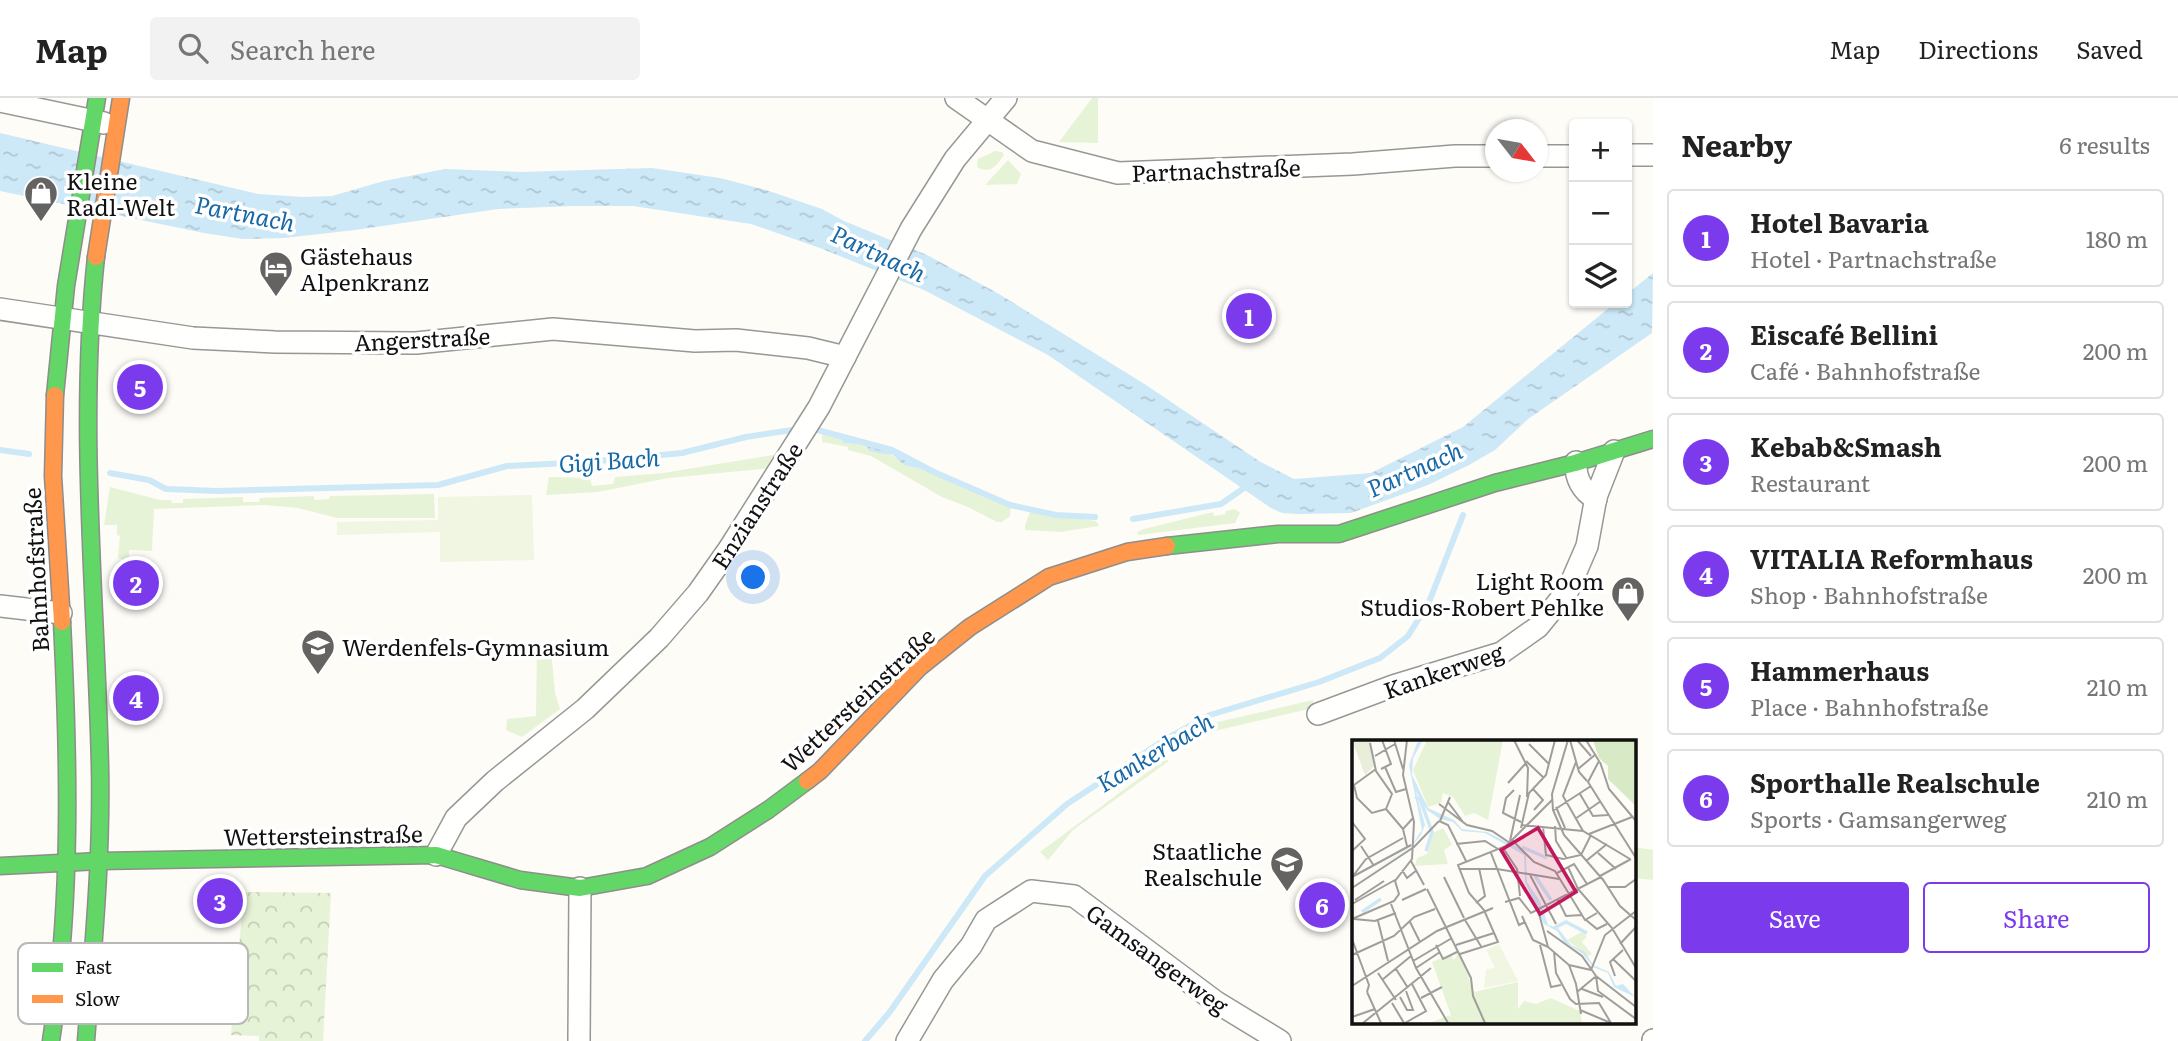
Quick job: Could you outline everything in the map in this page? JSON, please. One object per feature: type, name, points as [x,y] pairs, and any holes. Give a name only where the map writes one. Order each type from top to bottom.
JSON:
[{"type":"main road","name":"Bahnhofstraße","points":[[63,943],[68,864],[61,613],[53,475],[63,320],[97,98]]},
{"type":"main road","points":[[94,943],[100,861],[100,768],[90,480],[89,323],[100,222],[121,98]]},
{"type":"main road","name":"Wettersteinstraße","points":[[0,866],[100,861],[436,855],[520,880],[580,888],[647,876],[710,847],[768,810],[820,771],[920,667],[970,626],[1049,577],[1127,552],[1191,542],[1278,534],[1339,534],[1495,483],[1653,439]]},
{"type":"street","name":"Partnachstraße","points":[[957,98],[1032,151],[1118,173],[1485,156]]},
{"type":"street","name":"Enzianstraße","points":[[436,855],[456,818],[495,781],[585,709],[659,638],[698,593],[819,407],[911,229],[955,159],[1006,98]]},
{"type":"street","points":[[0,101],[116,126]]},
{"type":"street","points":[[1632,155],[1653,155]]},
{"type":"street","points":[[1548,156],[1569,156]]},
{"type":"street","name":"Angerstraße","points":[[0,309],[193,338],[416,343],[553,329],[695,341],[736,340],[808,348],[845,356]]},
{"type":"street","name":"Kankerweg","points":[[1318,714],[1393,686],[1501,653],[1538,627],[1568,590],[1587,546],[1596,499],[1614,451]]},
{"type":"street","points":[[1576,462],[1577,478],[1587,494],[1596,499]]},
{"type":"street","points":[[0,606],[61,613]]},
{"type":"street","points":[[579,1041],[580,888]]},
{"type":"street","name":"Gamsangerweg","points":[[906,1041],[943,980],[971,946],[986,920],[1031,891],[1074,896],[1216,1002],[1280,1041]]},
{"type":"green space","points":[[1092,98],[1098,98],[1098,143],[1059,142]]},
{"type":"green space","points":[[995,151],[1004,155],[996,165],[986,170],[977,167],[978,159]]},
{"type":"green space","points":[[1008,160],[1021,174],[1017,184],[985,185]]},
{"type":"green space","points":[[825,432],[837,435],[844,443],[866,445],[891,454],[904,465],[934,472],[1011,505],[1010,516],[997,522],[942,497],[871,456],[848,450],[848,447],[822,442]]},
{"type":"green space","points":[[779,454],[773,468],[668,478],[598,492],[546,495],[549,477],[590,478],[592,486],[613,484],[615,477],[663,473]]},
{"type":"green space","points":[[110,487],[160,500],[171,500],[172,503],[183,503],[183,499],[243,497],[243,502],[259,502],[260,498],[314,496],[314,500],[329,499],[330,496],[434,494],[435,518],[337,518],[298,508],[265,505],[154,509],[152,551],[129,550],[129,561],[118,558],[120,536],[117,535],[117,525],[104,525]]},
{"type":"green space","points":[[532,495],[534,560],[440,562],[440,532],[337,535],[337,522],[438,520],[438,497]]},
{"type":"green space","points":[[1235,509],[1240,513],[1235,523],[1138,535],[1137,532],[1213,512],[1214,516],[1225,514],[1226,511]]},
{"type":"green space","points":[[1030,512],[1096,521],[1099,526],[1060,532],[1025,530]]},
{"type":"green space","points":[[537,648],[551,649],[555,693],[560,709],[522,737],[506,730],[507,719],[536,716]]},
{"type":"green space","points":[[1313,700],[1313,708],[1210,732],[1201,726]]},
{"type":"green space","points":[[1165,759],[1169,761],[1073,830],[1048,860],[1040,852]]},
{"type":"green space","points":[[1636,847],[1653,850],[1653,880],[1636,878]]},
{"type":"green space","points":[[244,892],[331,893],[323,1041],[259,1041],[259,1036],[231,1035],[232,1024],[248,1024],[248,943],[239,943]]},
{"type":"water","name":"Partnach","points":[[0,133],[258,194],[303,197],[332,196],[384,181],[445,169],[521,172],[652,168],[720,178],[822,209],[844,221],[927,255],[999,294],[1146,385],[1259,461],[1294,479],[1371,473],[1463,427],[1609,308],[1632,308],[1632,290],[1653,273],[1652,333],[1528,419],[1495,450],[1428,485],[1351,513],[1282,513],[1048,355],[924,290],[820,248],[751,224],[633,206],[574,206],[498,209],[355,230],[284,238],[243,239],[0,191]]},
{"type":"water","points":[[837,435],[891,449],[934,472],[904,465],[892,454],[869,451],[866,445],[844,443]]},
{"type":"waterway","name":"Gigi Bach","points":[[810,428],[892,450],[934,472],[1010,505],[1056,515],[1095,517]]},
{"type":"waterway","name":"Gigi Bach","points":[[110,473],[149,480],[166,489],[217,491],[438,485],[507,466],[682,453],[746,437],[799,429]]},
{"type":"waterway","name":"Gigi Bach","points":[[0,450],[29,454]]},
{"type":"waterway","name":"Gigi Bach","points":[[1133,519],[1221,504],[1244,488],[1251,488]]},
{"type":"waterway","name":"Kankerbach","points":[[865,1041],[889,1013],[985,876],[1067,804],[1166,739],[1210,715],[1319,682],[1380,658],[1408,636],[1429,602],[1463,515]]},
{"type":"traffic: fast","points":[[55,395],[66,286],[97,98]]},
{"type":"traffic: fast","points":[[93,943],[100,835],[100,766],[88,384],[96,257]]},
{"type":"traffic: fast","points":[[1167,546],[1278,534],[1339,534],[1495,483],[1575,463],[1653,439]]},
{"type":"traffic: fast","points":[[62,622],[67,780],[62,943]]},
{"type":"traffic: fast","points":[[0,866],[100,861],[436,855],[520,880],[580,888],[647,876],[710,847],[807,781]]},
{"type":"traffic: fast","points":[[51,1041],[53,1024]]},
{"type":"traffic: fast","points":[[86,1041],[87,1024]]},
{"type":"traffic: slow","points":[[96,257],[121,98]]},
{"type":"traffic: slow","points":[[55,395],[53,476],[62,622]]},
{"type":"traffic: slow","points":[[807,781],[820,771],[920,667],[970,627],[1049,577],[1127,552],[1167,546]]},
{"type":"place","name":"Kleine Radl-Welt","points":[[41,223]]},
{"type":"place","name":"Gästehaus Alpenkranz","points":[[276,298]]},
{"type":"place","name":"Hotel Bavaria","points":[[1249,316]]},
{"type":"place","name":"Hammerhaus","points":[[140,387]]},
{"type":"place","name":"Eiscafé Bellini","points":[[136,583]]},
{"type":"place","name":"Light Room Studios-Robert Pehlke","points":[[1628,623]]},
{"type":"place","name":"Werdenfels-Gymnasium","points":[[318,676]]},
{"type":"place","name":"VITALIA Reformhaus","points":[[136,698]]},
{"type":"place","name":"Staatliche Realschule","points":[[1287,893]]},
{"type":"place","name":"Kebab&Smash","points":[[220,901]]},
{"type":"place","name":"Sporthalle Realschule","points":[[1322,905]]}]
